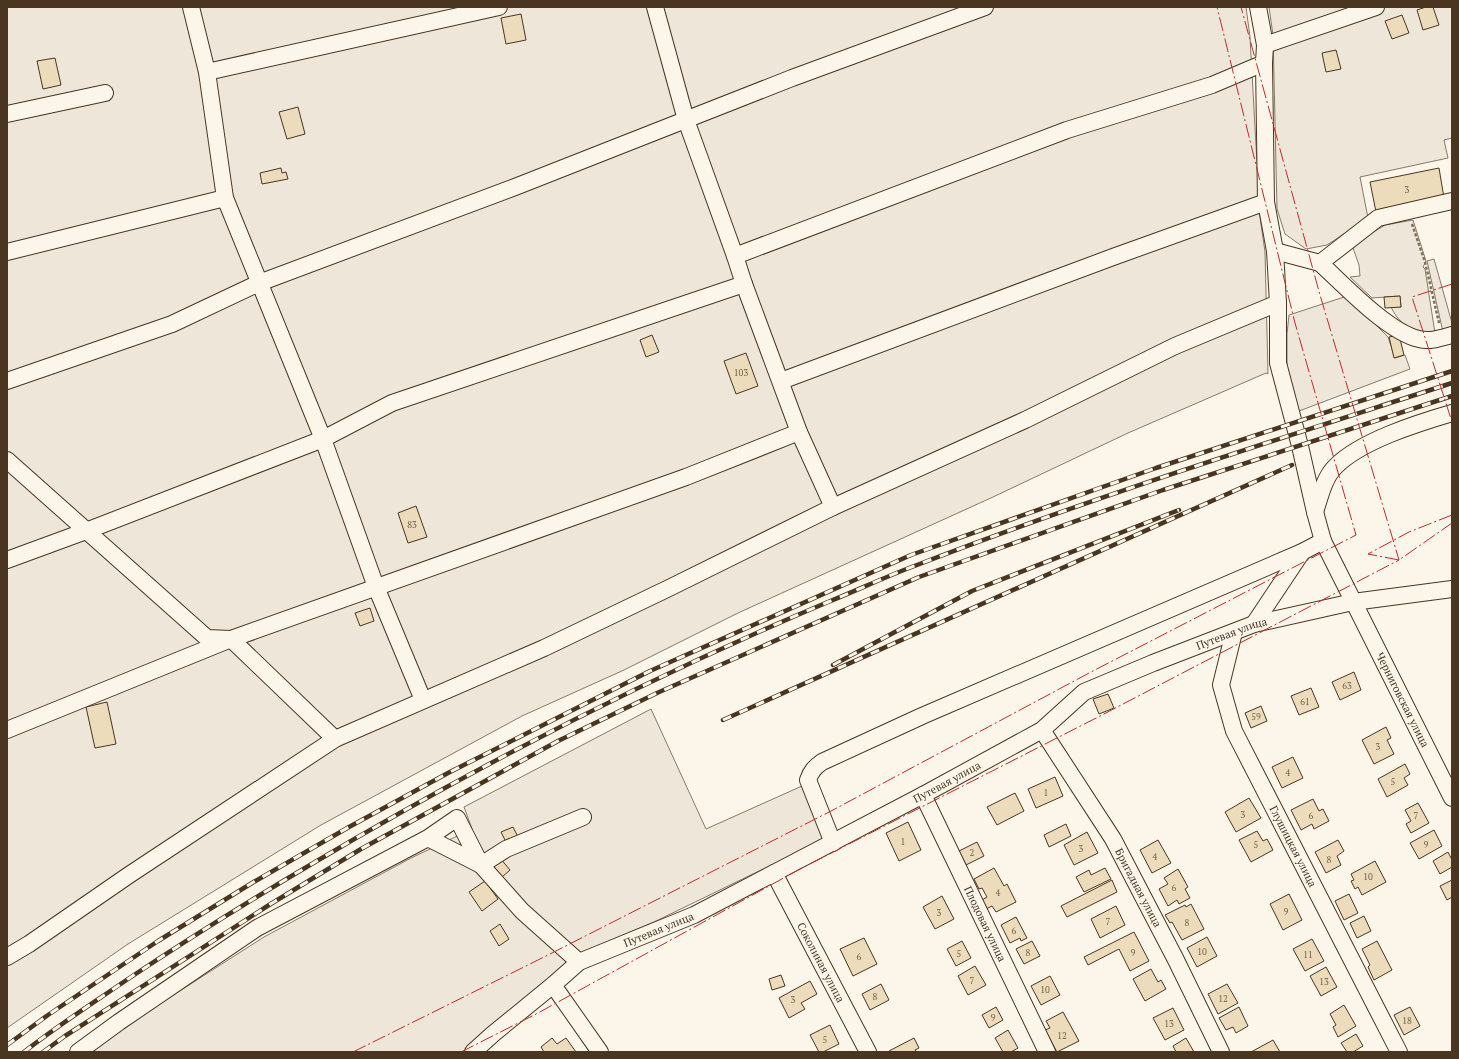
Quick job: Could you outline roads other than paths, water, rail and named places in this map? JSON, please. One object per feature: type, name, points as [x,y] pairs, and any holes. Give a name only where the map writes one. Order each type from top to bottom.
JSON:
[{"type":"street","points":[[190,7],[207,72],[225,198],[323,439],[376,587],[423,700]]},
{"type":"street","points":[[207,72],[499,7]]},
{"type":"street","points":[[655,7],[686,120],[744,284],[799,432],[833,507]]},
{"type":"street","points":[[7,381],[172,324],[259,283],[515,187],[792,78],[984,7]]},
{"type":"street","name":"Черниговская улица","points":[[1258,7],[1265,45],[1266,202],[1275,251],[1278,303],[1278,363],[1323,541],[1452,798]]},
{"type":"street","points":[[1265,45],[1376,7]]},
{"type":"street","points":[[735,256],[1067,130],[1212,86],[1264,63]]},
{"type":"street","points":[[7,114],[105,93]]},
{"type":"street","points":[[7,252],[225,198]]},
{"type":"street","points":[[1320,263],[1378,218],[1452,201]]},
{"type":"street","points":[[781,381],[1113,257],[1266,202]]},
{"type":"street","points":[[1275,251],[1320,263],[1380,317],[1399,331],[1418,339],[1430,340],[1447,336]]},
{"type":"street","points":[[7,560],[323,439],[392,402],[744,284]]},
{"type":"street","points":[[7,956],[29,944],[129,875],[335,739],[550,644],[667,589],[833,507],[1025,420],[1175,346],[1278,303]]},
{"type":"street","points":[[1367,305],[1384,304]]},
{"type":"street","points":[[1315,512],[1326,481],[1334,467],[1349,456],[1376,441],[1403,429],[1452,413]]},
{"type":"street","points":[[7,730],[231,639],[686,477],[799,432]]},
{"type":"street","points":[[7,460],[207,638],[231,639],[335,739]]},
{"type":"street","points":[[833,843],[808,780],[815,767],[822,762],[937,709],[1302,552],[1323,541]]},
{"type":"street","points":[[1254,624],[1302,552]]},
{"type":"street","name":"Путевая улица","points":[[473,1052],[579,962],[694,915],[833,843],[1042,730],[1084,692],[1153,663],[1254,624],[1353,602],[1452,589]]},
{"type":"street","name":"Глушицкая улица","points":[[1234,632],[1221,685],[1234,731],[1399,1052]]},
{"type":"street","name":"Бригадная улица","points":[[1042,730],[1113,839],[1176,960],[1221,1052]]},
{"type":"street","name":"Плодовая улица","points":[[923,794],[1047,1052]]},
{"type":"street","points":[[481,865],[506,849],[583,817]]},
{"type":"street","points":[[78,1052],[119,1022],[257,928],[428,838],[457,818],[481,865],[522,911],[579,962]]},
{"type":"street","points":[[428,838],[481,865]]},
{"type":"street","name":"Соколиная улица","points":[[774,873],[868,1052]]},
{"type":"street","points":[[553,985],[600,1052]]},
{"type":"railway","points":[[7,1045],[48,1015],[158,941],[252,883],[349,827],[448,773],[650,671],[911,555],[1156,468],[1452,371]]},
{"type":"railway","points":[[24,1052],[75,1015],[173,949],[264,892],[373,828],[565,724],[695,661],[884,578],[983,540],[1183,470],[1452,383]]},
{"type":"railway","points":[[43,1052],[65,1036],[269,905],[361,849],[558,741],[657,693],[919,577],[1163,490],[1452,396]]},
{"type":"railway","points":[[723,720],[1292,465]]},
{"type":"railway","points":[[833,665],[972,591],[1179,510]]}]
